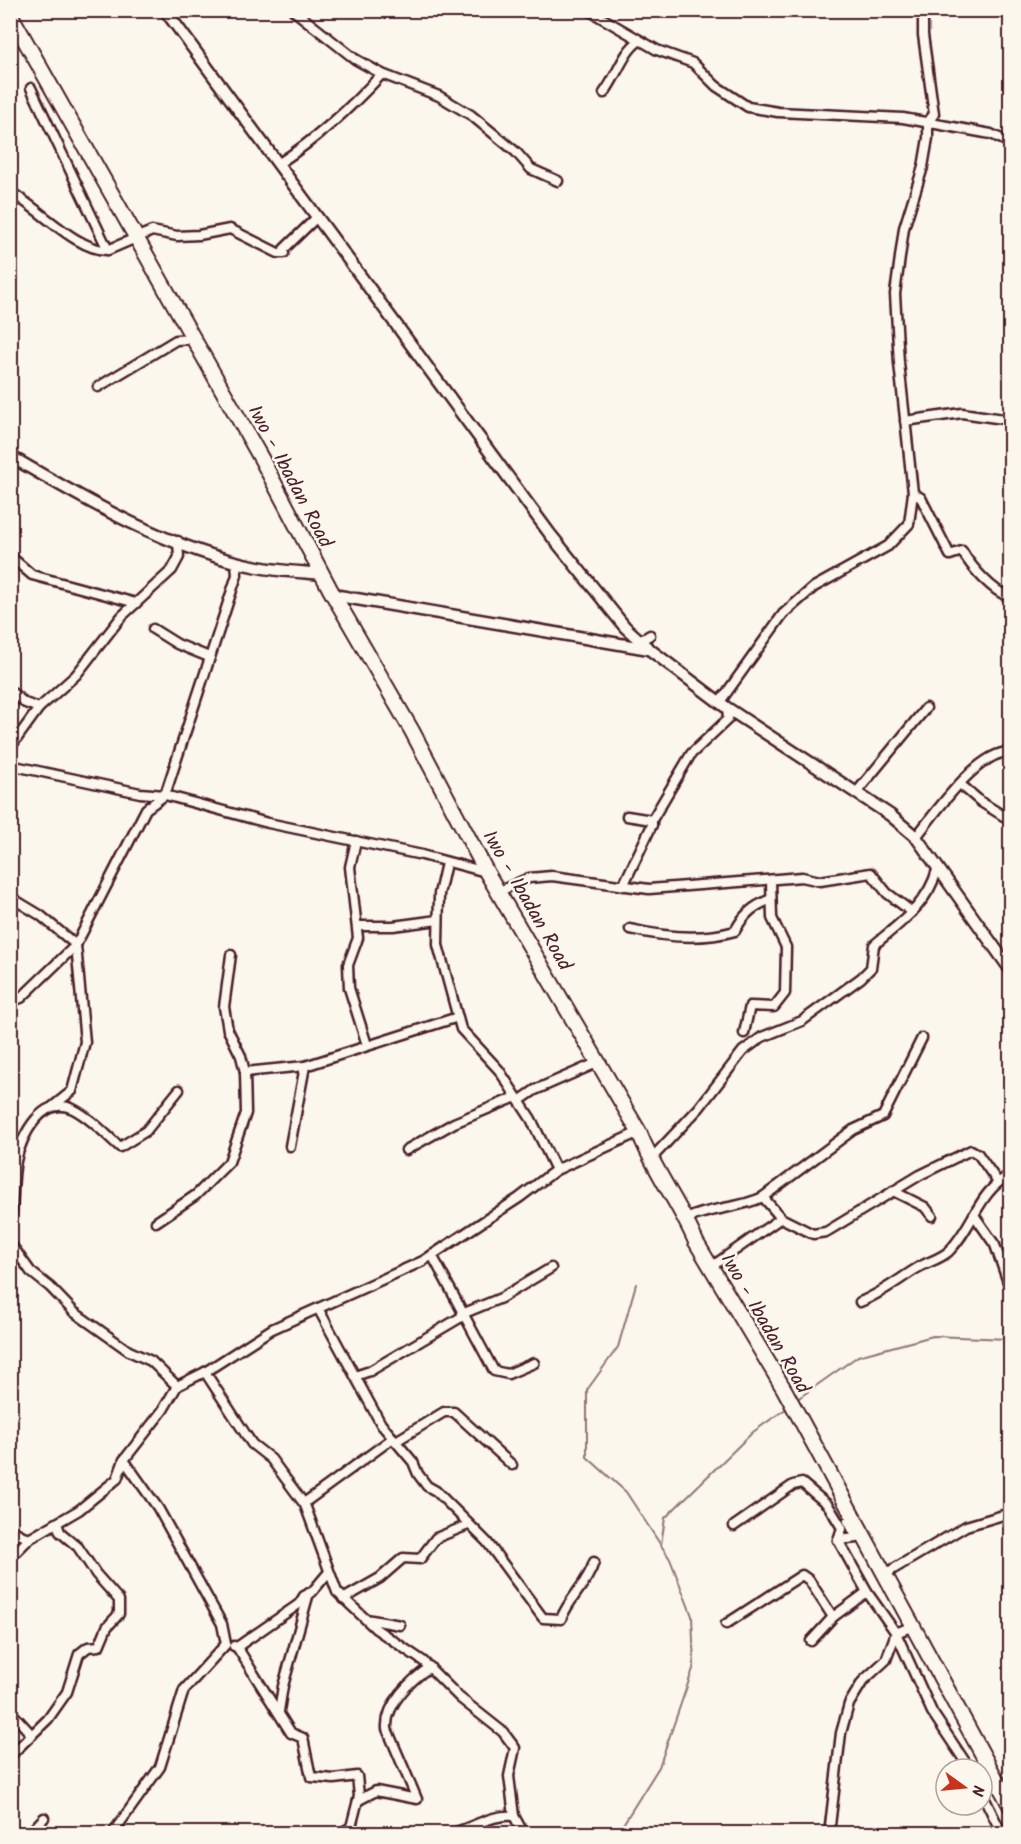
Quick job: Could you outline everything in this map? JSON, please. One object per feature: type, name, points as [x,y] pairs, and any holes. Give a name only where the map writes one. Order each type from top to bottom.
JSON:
[{"type":"main road","name":"Iwo - Ibadan Road","points":[[10,14],[135,239],[194,339],[487,873],[500,891],[599,1062],[639,1132],[650,1161],[784,1389],[1011,1806]]},
{"type":"street","points":[[165,10],[550,534],[625,627],[649,649],[724,705],[856,793],[916,837],[937,870],[1011,969]]},
{"type":"street","points":[[293,10],[337,46],[382,74],[439,96],[471,116],[516,152],[531,170],[558,181]]},
{"type":"street","points":[[588,10],[639,41],[693,63],[735,101],[748,107],[778,112],[879,116],[928,122],[991,134],[1011,143]]},
{"type":"street","points":[[623,886],[652,820],[691,754],[728,719],[724,705],[783,614],[813,587],[873,556],[899,537],[909,524],[913,493],[895,294],[904,228],[923,167],[928,122],[934,114],[923,35],[923,10]]},
{"type":"street","points":[[604,93],[626,59],[629,48],[639,41]]},
{"type":"street","points":[[278,164],[315,140],[345,114],[382,74]]},
{"type":"street","points":[[31,88],[108,250]]},
{"type":"street","points":[[10,192],[79,241],[94,248],[108,250],[152,231],[177,236],[199,235],[230,229],[278,253],[284,253],[284,249],[317,217]]},
{"type":"street","points":[[98,387],[176,340],[194,339]]},
{"type":"street","points":[[905,421],[962,413],[1011,420]]},
{"type":"street","points":[[10,456],[107,511],[178,542],[236,562],[322,574]]},
{"type":"street","points":[[913,493],[921,498],[950,555],[962,551],[968,561],[996,589],[1011,597]]},
{"type":"street","points":[[10,748],[39,708],[76,675],[122,616],[172,570],[179,557],[178,542]]},
{"type":"street","points":[[10,556],[32,575],[136,603]]},
{"type":"street","points":[[10,1002],[21,998],[76,945],[147,809],[165,795],[237,575],[236,562]]},
{"type":"street","points":[[333,595],[649,649]]},
{"type":"street","points":[[153,628],[177,644],[209,657]]},
{"type":"street","points":[[640,641],[650,635]]},
{"type":"street","points":[[10,691],[26,703],[39,708]]},
{"type":"street","points":[[856,793],[926,708]]},
{"type":"street","points":[[916,837],[960,784],[994,754],[1011,752]]},
{"type":"street","points":[[10,765],[140,793],[165,795],[268,823],[422,855],[487,873]]},
{"type":"street","points":[[960,784],[981,802],[1011,820]]},
{"type":"street","points":[[627,816],[652,820]]},
{"type":"street","points":[[356,841],[350,867],[358,938],[348,965],[349,988],[367,1045]]},
{"type":"street","points":[[446,863],[439,894],[438,945],[461,1029],[499,1070],[531,1119],[556,1170]]},
{"type":"street","points":[[650,1161],[699,1108],[742,1051],[762,1037],[802,1021],[872,968],[874,945],[899,926],[912,912],[934,883],[937,870]]},
{"type":"street","points":[[500,891],[529,878],[552,876],[649,889],[802,877],[820,881],[871,873],[887,893],[912,912]]},
{"type":"street","points":[[744,1033],[750,1006],[774,1007],[784,993],[786,947],[772,918],[771,880]]},
{"type":"street","points":[[10,897],[40,915],[76,945],[85,1042],[72,1091],[41,1113],[19,1149],[10,1225]]},
{"type":"street","points":[[630,928],[667,936],[713,938],[735,932],[743,915],[753,906],[771,899]]},
{"type":"street","points":[[358,926],[393,926],[438,920]]},
{"type":"street","points":[[156,1222],[196,1195],[230,1162],[246,1113],[245,1072],[241,1056],[228,1030],[224,1007],[231,956]]},
{"type":"street","points":[[245,1072],[305,1066],[458,1017]]},
{"type":"street","points":[[686,1219],[703,1211],[747,1204],[763,1197],[852,1130],[883,1116],[922,1038]]},
{"type":"street","points":[[406,1150],[454,1123],[518,1099],[599,1062]]},
{"type":"street","points":[[290,1146],[305,1066]]},
{"type":"street","points":[[50,1108],[72,1109],[120,1147],[146,1131],[179,1090]]},
{"type":"street","points":[[10,1558],[28,1539],[102,1494],[117,1479],[124,1460],[163,1410],[177,1386],[205,1372],[272,1329],[385,1280],[432,1255],[528,1192],[556,1170],[639,1132]]},
{"type":"street","points":[[763,1197],[781,1218],[813,1234],[818,1234],[971,1150],[978,1154],[998,1181]]},
{"type":"street","points":[[860,1302],[877,1295],[947,1252],[974,1215],[982,1198],[998,1181],[1011,1175]]},
{"type":"street","points":[[893,1191],[925,1208],[932,1216]]},
{"type":"street","points":[[974,1215],[996,1245],[1011,1288]]},
{"type":"street","points":[[711,1267],[781,1218]]},
{"type":"street","points":[[10,1243],[31,1272],[50,1287],[74,1312],[129,1351],[151,1361],[177,1386]]},
{"type":"street","points":[[432,1255],[494,1371],[508,1374],[534,1363]]},
{"type":"street","points":[[355,1376],[370,1371],[463,1315],[501,1298],[551,1268]]},
{"type":"street","points":[[319,1310],[381,1424],[427,1486],[436,1491],[487,1542],[540,1616],[546,1620],[561,1619],[568,1602],[591,1571],[594,1562]]},
{"type":"street","points":[[1011,1330],[1011,1349]]},
{"type":"street","points":[[205,1372],[252,1444],[271,1459],[304,1503],[332,1584],[343,1599],[365,1619],[430,1667],[460,1698],[503,1732],[515,1748],[508,1776],[514,1816],[524,1833]]},
{"type":"street","points":[[304,1503],[394,1439],[444,1412],[453,1412],[512,1465]]},
{"type":"street","points":[[799,1418],[857,1538],[838,1540]]},
{"type":"street","points":[[124,1460],[158,1508],[222,1624],[226,1644]]},
{"type":"street","points":[[734,1526],[793,1485],[802,1483],[820,1497],[842,1528],[838,1540],[867,1592],[896,1633],[932,1712],[962,1757]]},
{"type":"street","points":[[885,1574],[966,1526],[1011,1513]]},
{"type":"street","points":[[10,1756],[48,1719],[67,1692],[80,1654],[88,1647],[99,1646],[107,1627],[119,1614],[121,1608],[119,1600],[96,1574],[78,1547],[60,1532],[57,1522]]},
{"type":"street","points":[[343,1599],[380,1578],[403,1558],[420,1559],[436,1538],[468,1525]]},
{"type":"street","points":[[10,1529],[28,1539]]},
{"type":"street","points":[[237,1647],[294,1608],[328,1573]]},
{"type":"street","points":[[726,1624],[802,1575],[809,1580],[833,1617]]},
{"type":"street","points":[[812,1641],[833,1617],[867,1592]]},
{"type":"street","points":[[279,1712],[283,1686],[309,1593]]},
{"type":"street","points":[[365,1619],[400,1625]]},
{"type":"street","points":[[829,1833],[841,1733],[849,1704],[863,1681],[886,1660],[896,1633],[913,1626]]},
{"type":"street","points":[[226,1644],[237,1647],[291,1733],[303,1738],[311,1777],[334,1779],[357,1776],[360,1785],[351,1827],[339,1833]]},
{"type":"street","points":[[112,1833],[160,1767],[184,1690],[226,1644]]},
{"type":"street","points":[[358,1800],[376,1791],[417,1800],[390,1738],[386,1717],[402,1692],[416,1676],[430,1667]]},
{"type":"street","points":[[10,1711],[32,1735]]},
{"type":"street","points":[[449,1833],[470,1829],[502,1814],[514,1816]]},
{"type":"street","points":[[994,1817],[1002,1833]]},
{"type":"street","points":[[29,1833],[44,1818]]},
{"type":"waterway","points":[[617,1834],[659,1767],[694,1666],[692,1616],[670,1559],[626,1492],[587,1457],[587,1390],[618,1347],[636,1284]]},
{"type":"waterway","points":[[796,1400],[858,1356],[933,1336],[1008,1339]]},
{"type":"waterway","points":[[661,1545],[665,1518],[753,1432],[787,1408]]}]
